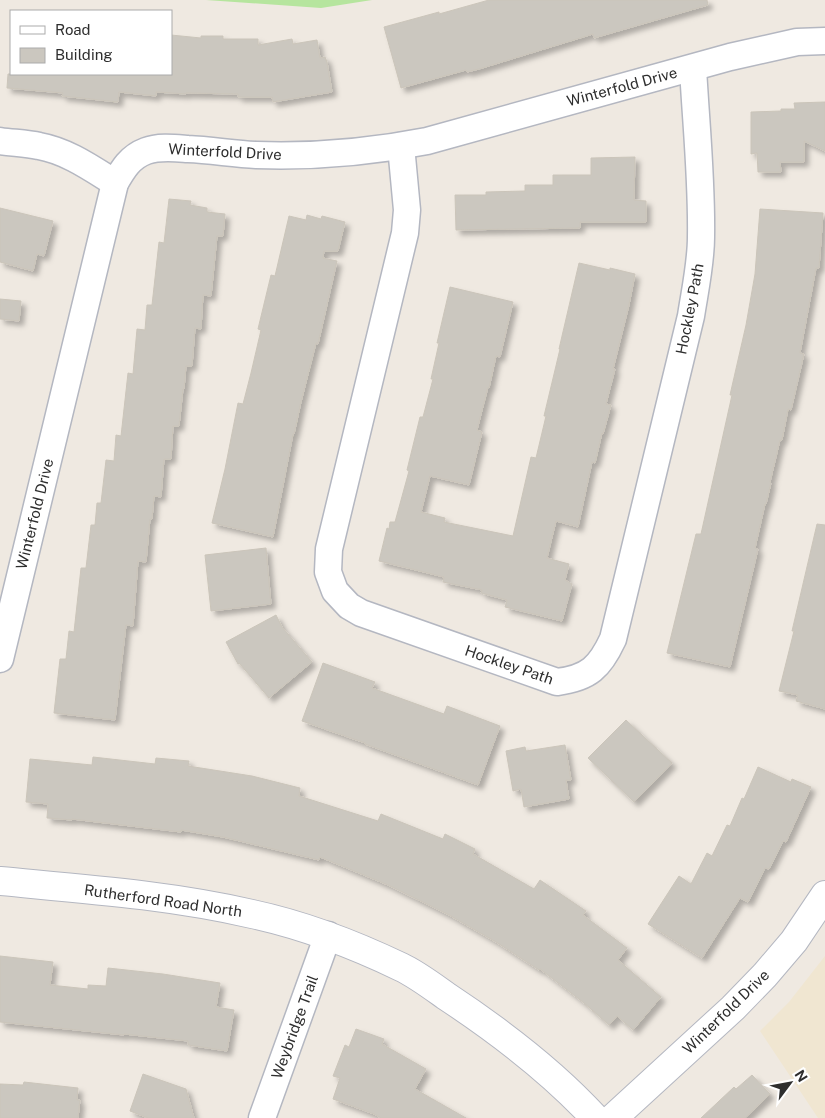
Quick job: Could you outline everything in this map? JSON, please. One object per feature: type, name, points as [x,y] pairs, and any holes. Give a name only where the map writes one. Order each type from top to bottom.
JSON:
[{"type":"street","name":"Winterfold Drive","points":[[0,659],[115,183],[124,167],[134,158],[146,151],[158,148],[255,155],[307,156],[401,146],[730,57],[797,42],[825,41]]},
{"type":"street","name":"Hockley Path","points":[[401,146],[407,210],[405,233],[330,549],[328,572],[335,591],[349,606],[362,613],[557,682],[569,681],[595,668],[605,656],[613,639],[690,316],[698,276],[701,238],[700,164],[693,68]]},
{"type":"street","points":[[0,141],[40,146],[58,151],[80,161],[115,183]]},
{"type":"street","name":"Rutherford Road North","points":[[0,881],[158,897],[205,904],[252,914],[328,935],[403,967],[467,1010],[529,1056],[555,1078],[595,1118]]},
{"type":"street","name":"Winterfold Drive","points":[[613,1118],[726,1014],[765,975],[794,941],[825,895]]},
{"type":"street","name":"Weybridge Trail","points":[[262,1118],[328,935]]},
{"type":"shaded area","points":[[825,956],[825,1118],[818,1118],[760,1031],[789,1002]]},
{"type":"green space","points":[[206,0],[372,0],[321,8]]},
{"type":"building","points":[[489,0],[707,0],[708,5],[594,38],[593,34],[479,69],[467,72],[466,70],[401,88],[384,27]]},
{"type":"building","points":[[172,35],[201,38],[201,36],[223,36],[223,39],[258,39],[258,45],[292,39],[293,44],[317,40],[320,58],[325,57],[327,62],[332,92],[273,102],[272,97],[238,97],[238,94],[156,92],[156,96],[119,92],[118,102],[62,96],[63,93],[7,88],[8,74],[172,75]]},
{"type":"building","points":[[825,102],[825,151],[804,141],[804,162],[780,162],[781,172],[758,172],[757,153],[751,154],[751,112],[795,109],[794,103]]},
{"type":"building","points":[[635,157],[634,200],[646,201],[646,222],[580,222],[580,228],[456,230],[455,195],[486,195],[486,192],[525,191],[525,185],[553,185],[553,175],[591,175],[591,158]]},
{"type":"building","points":[[169,199],[191,201],[190,205],[207,208],[207,212],[225,214],[223,236],[217,236],[211,296],[203,295],[201,329],[195,328],[192,366],[186,366],[179,426],[173,426],[171,459],[164,459],[161,497],[154,496],[146,562],[138,561],[133,626],[126,625],[115,720],[54,713],[60,659],[66,659],[69,631],[74,632],[81,568],[86,568],[91,525],[95,525],[97,503],[101,503],[106,460],[114,461],[116,435],[121,436],[128,373],[133,374],[137,329],[145,330],[147,305],[152,305],[159,242],[164,243]]},
{"type":"building","points":[[0,208],[53,221],[44,256],[37,254],[33,271],[0,262]]},
{"type":"building","points":[[760,209],[823,213],[819,268],[816,268],[800,353],[804,354],[791,410],[788,409],[782,440],[780,440],[770,482],[755,548],[758,549],[730,667],[667,653],[696,534],[701,534],[732,395],[730,395],[746,325],[755,274]]},
{"type":"building","points":[[307,215],[321,219],[322,216],[345,222],[338,251],[324,251],[323,258],[337,261],[318,344],[316,343],[293,434],[273,537],[212,523],[238,403],[243,404],[261,330],[258,329],[271,275],[275,276],[289,216],[306,220]]},
{"type":"building","points":[[579,263],[635,274],[606,404],[611,405],[595,463],[592,462],[578,527],[556,521],[547,558],[569,564],[565,580],[572,584],[562,621],[505,607],[507,600],[481,593],[482,590],[443,582],[444,577],[379,561],[387,528],[389,529],[390,522],[395,522],[409,471],[407,470],[420,417],[423,417],[433,379],[431,379],[439,343],[437,343],[450,287],[513,302],[500,357],[496,356],[477,430],[482,432],[469,485],[430,476],[421,512],[445,518],[444,522],[513,536],[531,457],[536,458]]},
{"type":"building","points":[[0,299],[21,301],[19,321],[0,319]]},
{"type":"building","points":[[817,524],[825,525],[825,709],[796,701],[798,695],[779,691]]},
{"type":"building","points":[[266,548],[271,604],[211,611],[205,555]]},
{"type":"building","points":[[276,615],[282,627],[312,662],[269,698],[238,664],[226,642]]},
{"type":"building","points":[[323,663],[375,682],[372,688],[444,714],[447,706],[500,726],[478,785],[302,721]]},
{"type":"building","points":[[626,720],[672,763],[634,802],[588,758]]},
{"type":"building","points":[[565,745],[571,780],[566,780],[569,799],[524,807],[521,789],[513,791],[506,751],[525,747],[526,751]]},
{"type":"building","points":[[93,757],[155,764],[156,758],[189,761],[188,766],[252,776],[300,788],[299,796],[378,821],[381,814],[443,839],[445,834],[475,849],[473,854],[534,889],[540,880],[586,911],[583,915],[627,948],[618,960],[661,997],[633,1030],[617,1016],[609,1025],[540,969],[496,942],[449,915],[388,885],[320,857],[319,860],[223,837],[181,830],[181,832],[72,819],[47,818],[48,804],[26,802],[30,759],[92,765]]},
{"type":"building","points":[[758,767],[791,782],[792,779],[811,787],[786,842],[783,841],[769,869],[765,868],[748,902],[740,898],[702,958],[648,924],[679,876],[691,884],[707,853],[712,856],[727,825],[730,826],[742,798],[744,799]]},
{"type":"building","points":[[0,956],[53,962],[50,985],[88,989],[88,985],[106,986],[108,968],[220,983],[216,1007],[234,1010],[227,1051],[188,1045],[188,1041],[0,1022]]},
{"type":"building","points":[[356,1029],[384,1039],[382,1044],[426,1069],[415,1089],[466,1118],[381,1118],[333,1099],[340,1078],[333,1076],[345,1045],[349,1047]]},
{"type":"building","points":[[143,1074],[186,1089],[194,1118],[148,1118],[130,1111]]},
{"type":"building","points":[[752,1075],[770,1094],[745,1118],[701,1118],[734,1087],[736,1089]]},
{"type":"building","points":[[24,1082],[78,1088],[77,1100],[80,1100],[78,1118],[0,1118],[0,1084],[23,1085]]}]
